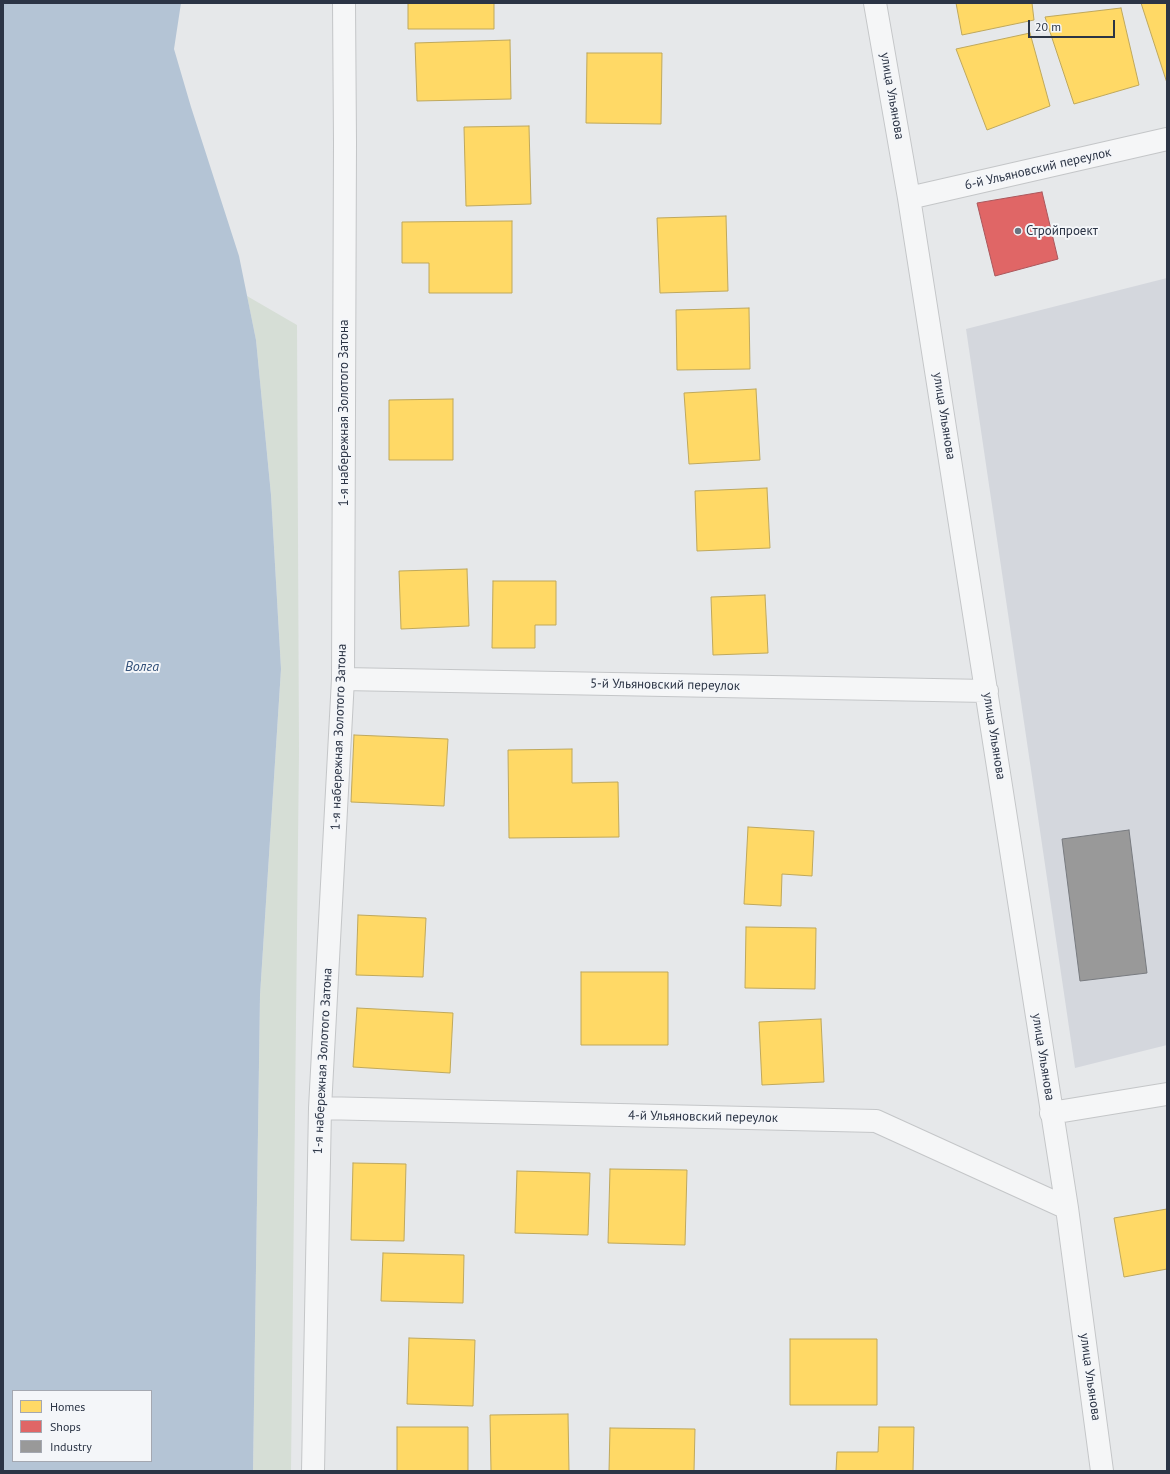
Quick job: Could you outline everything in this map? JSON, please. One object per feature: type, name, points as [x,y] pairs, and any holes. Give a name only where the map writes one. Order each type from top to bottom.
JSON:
[{"type":"street","name":"1-я набережная Золотого Затона","points":[[313,1471],[320,1108],[343,679],[344,3]]},
{"type":"street","name":"улица Ульянова","points":[[875,3],[909,198],[1067,1208],[1102,1471]]},
{"type":"street","name":"6-й Ульяновский переулок","points":[[909,198],[1167,139]]},
{"type":"street","name":"5-й Ульяновский переулок","points":[[343,679],[987,691]]},
{"type":"street","points":[[1051,1113],[1167,1094]]},
{"type":"street","name":"4-й Ульяновский переулок","points":[[320,1108],[876,1122],[1067,1208]]},
{"type":"shaded area","points":[[1167,278],[1167,1045],[1075,1068],[966,329]]},
{"type":"shaded area","points":[[247,296],[297,325],[299,752],[291,1471],[253,1471],[260,995],[281,669],[271,495],[256,340]]},
{"type":"water","name":"Волга","points":[[3,3],[181,3],[174,49],[239,256],[256,340],[271,495],[281,669],[260,995],[253,1471],[3,1471]]},
{"type":"building: Homes","points":[[408,3],[494,3],[494,29],[408,29]]},
{"type":"building: Homes","points":[[956,3],[1032,3],[1034,20],[962,35]]},
{"type":"building: Homes","points":[[1141,3],[1167,3],[1167,83]]},
{"type":"building: Homes","points":[[1121,8],[1139,85],[1074,104],[1045,17]]},
{"type":"building: Homes","points":[[1030,33],[1050,106],[987,130],[956,49]]},
{"type":"building: Homes","points":[[510,40],[511,99],[417,101],[415,43]]},
{"type":"building: Homes","points":[[587,53],[662,53],[661,124],[586,123]]},
{"type":"building: Homes","points":[[529,126],[531,204],[466,206],[464,127]]},
{"type":"building: Homes","points":[[726,216],[728,291],[660,293],[657,218]]},
{"type":"building: Homes","points":[[512,221],[512,293],[429,293],[429,263],[402,263],[402,222]]},
{"type":"building: Homes","points":[[749,308],[750,369],[677,370],[676,310]]},
{"type":"building: Homes","points":[[756,389],[760,460],[689,464],[684,393]]},
{"type":"building: Homes","points":[[453,399],[453,460],[389,460],[389,400]]},
{"type":"building: Homes","points":[[767,488],[770,548],[697,551],[695,491]]},
{"type":"building: Homes","points":[[467,569],[469,626],[401,629],[399,571]]},
{"type":"building: Homes","points":[[493,581],[556,581],[556,625],[535,625],[535,648],[492,648]]},
{"type":"building: Homes","points":[[765,595],[768,653],[713,655],[711,597]]},
{"type":"building: Homes","points":[[354,735],[448,739],[444,806],[351,802]]},
{"type":"building: Homes","points":[[572,749],[572,783],[618,782],[619,837],[509,838],[508,750]]},
{"type":"building: Homes","points":[[748,827],[814,831],[812,876],[782,874],[781,906],[744,904]]},
{"type":"building: Homes","points":[[358,915],[426,918],[423,977],[356,975]]},
{"type":"building: Homes","points":[[746,927],[816,928],[815,989],[745,988]]},
{"type":"building: Homes","points":[[581,972],[668,972],[668,1045],[581,1045]]},
{"type":"building: Homes","points":[[357,1008],[453,1013],[450,1073],[353,1067]]},
{"type":"building: Homes","points":[[821,1019],[824,1082],[762,1085],[759,1022]]},
{"type":"building: Homes","points":[[353,1163],[406,1164],[404,1241],[351,1240]]},
{"type":"building: Homes","points":[[610,1169],[687,1170],[685,1245],[608,1243]]},
{"type":"building: Homes","points":[[517,1171],[590,1173],[588,1235],[515,1233]]},
{"type":"building: Homes","points":[[1167,1209],[1167,1269],[1124,1277],[1114,1218]]},
{"type":"building: Homes","points":[[383,1253],[464,1255],[463,1303],[381,1301]]},
{"type":"building: Homes","points":[[409,1338],[475,1340],[473,1406],[407,1404]]},
{"type":"building: Homes","points":[[790,1339],[877,1339],[877,1405],[790,1405]]},
{"type":"building: Homes","points":[[568,1414],[569,1471],[491,1471],[490,1415]]},
{"type":"building: Homes","points":[[397,1427],[468,1427],[468,1471],[397,1471]]},
{"type":"building: Homes","points":[[879,1427],[914,1427],[913,1471],[836,1471],[837,1452],[878,1452]]},
{"type":"building: Homes","points":[[610,1428],[695,1429],[694,1471],[609,1471]]},
{"type":"building: Shops","name":"Стройпроект","points":[[1042,192],[1058,259],[995,276],[977,203]]},
{"type":"building: Industry","points":[[1129,830],[1147,973],[1080,981],[1062,839]]},
{"type":"place","name":"Стройпроект","points":[[1018,231]]}]
